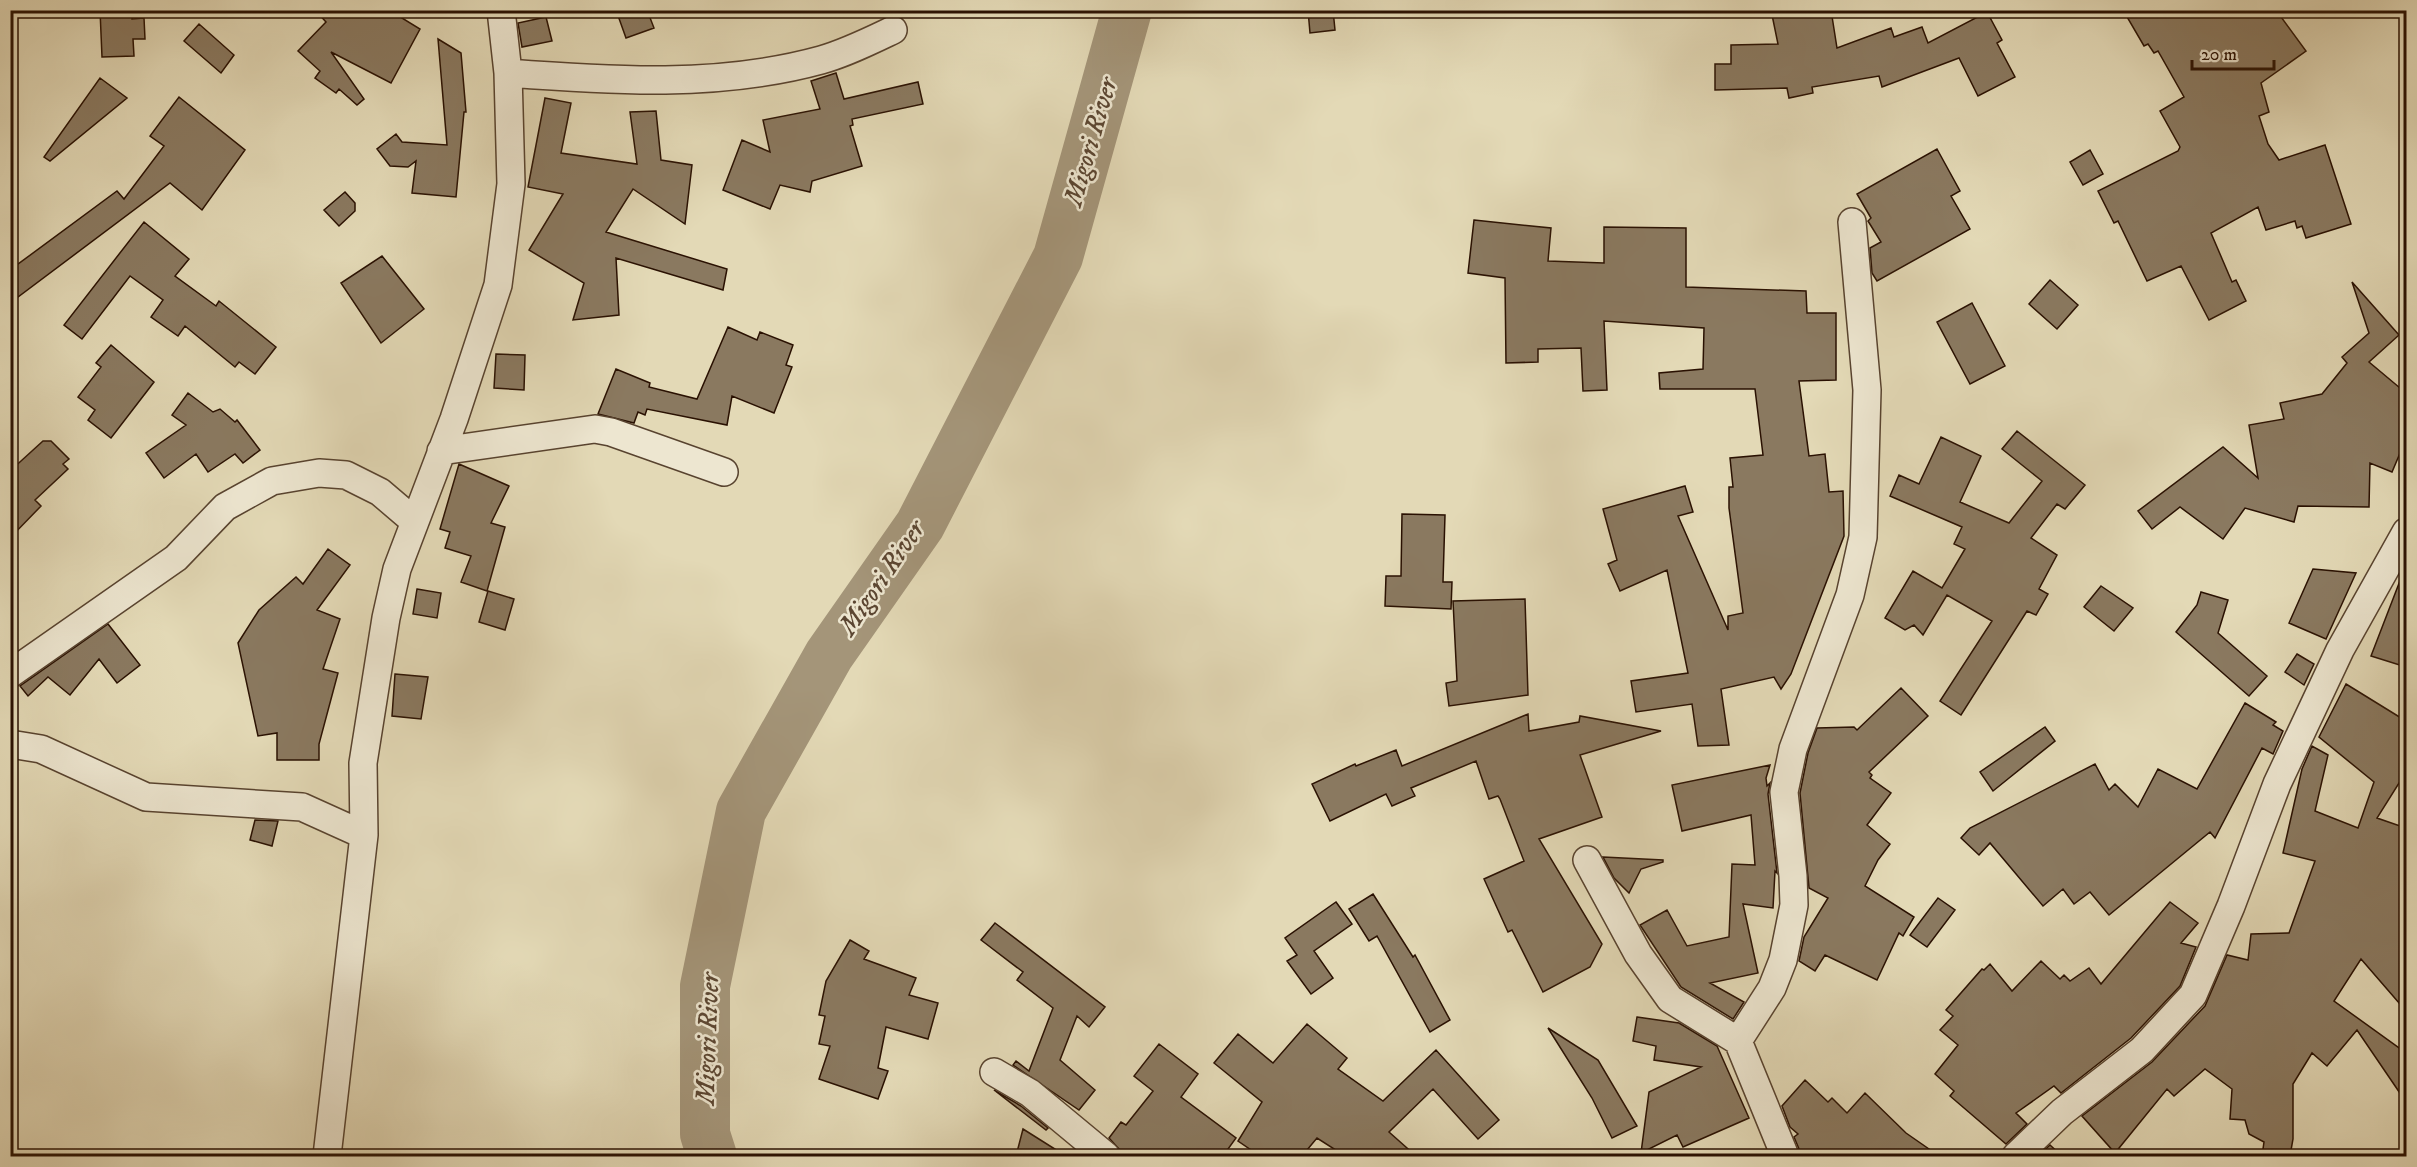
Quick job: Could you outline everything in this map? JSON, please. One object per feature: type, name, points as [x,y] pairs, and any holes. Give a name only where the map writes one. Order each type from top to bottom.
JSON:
[{"type":"street","points":[[327,1156],[364,835],[363,763],[397,569],[441,451],[498,285],[511,184],[508,73],[501,10]]},
{"type":"street","points":[[508,73],[597,79],[709,79],[822,60],[893,30]]},
{"type":"street","points":[[1738,1041],[1772,988],[1783,960],[1794,905],[1784,792],[1793,749],[1850,595],[1863,537],[1867,390],[1852,222]]},
{"type":"street","points":[[441,451],[595,429],[611,432],[724,472]]},
{"type":"street","points":[[10,674],[176,558],[225,507],[252,490],[272,481],[319,473],[346,475],[380,492],[414,521]]},
{"type":"street","points":[[2016,1156],[2062,1112],[2142,1050],[2193,995],[2231,906],[2281,775],[2340,650],[2406,532]]},
{"type":"street","points":[[10,744],[41,749],[146,797],[302,807],[364,835]]},
{"type":"street","points":[[1587,860],[1638,954],[1670,999],[1738,1041],[1785,1156]]},
{"type":"street","points":[[994,1072],[1030,1093],[1106,1156]]},
{"type":"building","points":[[100,10],[132,10],[132,19],[144,18],[145,39],[133,39],[134,56],[102,57]]},
{"type":"building","points":[[315,10],[389,10],[420,29],[391,83],[331,52],[364,99],[357,105],[339,89],[336,93],[315,78],[320,71],[298,51],[326,22]]},
{"type":"building","points":[[616,10],[647,10],[654,28],[626,38]]},
{"type":"building","points":[[1308,10],[1333,10],[1335,30],[1310,33]]},
{"type":"building","points":[[1771,10],[1831,10],[1837,48],[1891,28],[1894,37],[1922,27],[1928,43],[1987,12],[2002,40],[1997,43],[2015,77],[1978,96],[1959,58],[1882,87],[1879,76],[1812,87],[1813,93],[1789,98],[1787,88],[1715,90],[1715,64],[1731,64],[1731,45],[1778,44]]},
{"type":"building","points":[[2123,10],[2276,10],[2306,51],[2261,83],[2269,112],[2259,116],[2268,144],[2279,160],[2325,145],[2351,224],[2306,238],[2302,226],[2297,228],[2295,221],[2266,230],[2258,207],[2211,233],[2232,282],[2236,280],[2246,301],[2209,320],[2181,266],[2147,281],[2118,221],[2114,223],[2098,191],[2178,151],[2180,147],[2160,111],[2184,97],[2158,51],[2154,53],[2148,44],[2144,46]]},
{"type":"building","points":[[546,17],[552,41],[522,47],[518,23]]},
{"type":"building","points":[[199,24],[234,55],[221,73],[184,41]]},
{"type":"building","points":[[438,39],[461,53],[466,112],[464,112],[456,197],[412,193],[416,161],[408,167],[390,166],[377,149],[396,134],[402,142],[447,145]]},
{"type":"building","points":[[836,73],[844,99],[918,82],[923,104],[852,119],[853,125],[850,126],[862,166],[812,181],[810,192],[780,185],[770,209],[723,190],[742,140],[770,152],[763,120],[820,109],[811,81]]},
{"type":"building","points":[[100,78],[127,98],[50,161],[44,157]]},
{"type":"building","points":[[179,97],[245,150],[202,210],[170,183],[10,303],[10,270],[117,191],[124,199],[164,146],[150,136]]},
{"type":"building","points":[[545,98],[571,103],[561,153],[637,164],[630,112],[656,111],[661,160],[692,165],[685,224],[633,189],[606,232],[727,269],[723,290],[616,258],[619,315],[573,320],[584,283],[529,250],[563,194],[528,187]]},
{"type":"building","points":[[1937,149],[1960,191],[1951,196],[1970,229],[1877,281],[1872,273],[1870,248],[1881,242],[1868,221],[1871,218],[1857,194]]},
{"type":"building","points":[[2090,150],[2103,174],[2083,185],[2070,162]]},
{"type":"building","points":[[345,192],[355,203],[355,211],[339,226],[324,210]]},
{"type":"building","points":[[1474,220],[1551,228],[1548,261],[1604,263],[1604,227],[1686,228],[1686,287],[1806,291],[1807,313],[1836,313],[1836,380],[1799,381],[1809,456],[1825,454],[1829,492],[1843,491],[1844,536],[1791,674],[1781,689],[1774,677],[1721,689],[1729,745],[1698,746],[1692,704],[1636,712],[1631,681],[1688,673],[1667,570],[1620,591],[1608,564],[1617,560],[1603,509],[1685,486],[1693,512],[1678,516],[1728,630],[1728,616],[1743,613],[1729,508],[1729,487],[1733,487],[1730,458],[1763,455],[1755,389],[1660,389],[1659,373],[1703,369],[1704,328],[1604,321],[1607,390],[1583,391],[1581,348],[1538,349],[1538,362],[1506,363],[1505,278],[1468,273]]},
{"type":"building","points":[[144,222],[189,259],[175,276],[216,306],[219,301],[276,347],[255,374],[239,362],[235,367],[185,326],[178,336],[151,317],[163,300],[130,276],[82,339],[64,325]]},
{"type":"building","points":[[382,256],[424,309],[381,343],[341,283]]},
{"type":"building","points":[[2050,280],[2078,305],[2057,329],[2029,304]]},
{"type":"building","points":[[2352,282],[2399,335],[2369,362],[2406,393],[2406,439],[2392,472],[2370,463],[2369,507],[2298,506],[2294,522],[2245,508],[2223,539],[2180,507],[2152,529],[2138,511],[2223,447],[2258,478],[2249,425],[2284,419],[2280,403],[2322,394],[2347,363],[2342,357],[2369,333]]},
{"type":"building","points":[[1972,303],[2005,366],[1970,384],[1937,322]]},
{"type":"building","points":[[728,327],[757,340],[760,332],[793,345],[786,365],[792,367],[774,413],[732,396],[727,425],[647,409],[645,415],[638,412],[634,423],[598,414],[616,369],[650,383],[649,387],[697,399]]},
{"type":"building","points":[[111,345],[154,382],[111,438],[88,420],[95,410],[78,397],[101,367],[96,363]]},
{"type":"building","points":[[496,354],[525,355],[524,390],[494,388]]},
{"type":"building","points":[[188,393],[213,412],[220,409],[235,422],[237,420],[260,450],[243,463],[235,454],[208,472],[196,454],[164,478],[146,453],[186,425],[172,415]]},
{"type":"building","points":[[2017,431],[2085,485],[2065,509],[2057,504],[2031,538],[2057,555],[2039,589],[2048,594],[2036,615],[2027,611],[1961,715],[1940,701],[1992,621],[1947,595],[1923,635],[1914,625],[1905,630],[1885,618],[1913,571],[1942,588],[1965,549],[1954,544],[1962,527],[1890,496],[1899,475],[1919,484],[1941,437],[1981,456],[1960,502],[2009,523],[2042,481],[2002,449]]},
{"type":"building","points":[[43,441],[51,441],[69,459],[63,464],[68,469],[35,500],[41,506],[10,538],[10,471]]},
{"type":"building","points":[[459,464],[509,486],[491,523],[505,527],[487,591],[461,582],[471,556],[445,548],[450,532],[440,529]]},
{"type":"building","points":[[1402,514],[1445,515],[1443,582],[1452,582],[1451,609],[1385,606],[1386,576],[1401,576]]},
{"type":"building","points":[[328,549],[350,565],[317,610],[340,619],[323,669],[338,673],[319,744],[319,760],[277,760],[277,733],[258,736],[238,643],[259,610],[296,577],[303,584]]},
{"type":"building","points":[[2313,569],[2356,573],[2326,639],[2289,623]]},
{"type":"building","points":[[2403,573],[2406,573],[2406,667],[2371,656]]},
{"type":"building","points":[[2101,586],[2133,608],[2114,631],[2084,607]]},
{"type":"building","points":[[417,589],[441,593],[437,618],[413,614]]},
{"type":"building","points":[[488,591],[514,599],[505,630],[479,622]]},
{"type":"building","points":[[2201,592],[2228,600],[2218,633],[2267,676],[2249,696],[2176,632],[2197,605]]},
{"type":"building","points":[[1525,599],[1528,695],[1449,706],[1446,683],[1457,681],[1453,601]]},
{"type":"building","points":[[108,624],[140,665],[117,683],[99,659],[70,695],[48,677],[28,696],[20,686]]},
{"type":"building","points":[[2297,654],[2314,664],[2304,685],[2285,672]]},
{"type":"building","points":[[395,674],[428,677],[421,719],[392,716]]},
{"type":"building","points":[[2346,684],[2406,721],[2406,772],[2377,818],[2406,828],[2406,1011],[2361,959],[2334,1001],[2406,1053],[2406,1102],[2357,1030],[2327,1066],[2312,1053],[2293,1084],[2293,1139],[2290,1156],[2262,1156],[2264,1142],[2249,1134],[2245,1120],[2230,1119],[2232,1089],[2205,1069],[2174,1096],[2167,1089],[2115,1153],[2082,1116],[2152,1062],[2205,1006],[2227,955],[2248,960],[2251,934],[2289,933],[2315,861],[2283,853],[2302,769],[2312,746],[2328,755],[2315,811],[2358,828],[2374,782],[2319,737]]},
{"type":"building","points":[[1901,688],[1928,716],[1869,772],[1872,775],[1870,778],[1891,793],[1867,825],[1890,844],[1878,860],[1865,886],[1914,917],[1903,936],[1899,933],[1877,980],[1825,955],[1815,971],[1799,961],[1804,937],[1828,898],[1809,888],[1800,793],[1808,753],[1817,728],[1854,727],[1857,730]]},
{"type":"building","points":[[2245,703],[2276,722],[2273,725],[2283,731],[2273,754],[2262,748],[2215,838],[2210,832],[2109,915],[2090,892],[2074,904],[2063,889],[2043,906],[1990,843],[1979,855],[1961,838],[1970,828],[2095,764],[2109,790],[2115,784],[2138,807],[2158,769],[2197,789]]},
{"type":"building","points":[[1528,714],[1529,731],[1579,722],[1580,716],[1661,731],[1580,755],[1602,817],[1539,839],[1602,944],[1590,967],[1543,992],[1512,930],[1508,932],[1484,879],[1524,861],[1500,799],[1498,796],[1489,799],[1476,761],[1411,788],[1415,796],[1392,806],[1386,794],[1330,821],[1312,784],[1355,764],[1356,766],[1396,750],[1402,766]]},
{"type":"building","points":[[2045,727],[2055,741],[1993,791],[1980,772]]},
{"type":"building","points":[[1770,765],[1766,778],[1767,786],[1770,783],[1768,794],[1777,873],[1775,871],[1773,908],[1743,904],[1758,973],[1710,983],[1744,1002],[1733,1019],[1681,987],[1640,925],[1667,910],[1687,946],[1729,937],[1732,864],[1755,865],[1751,815],[1682,831],[1672,785]]},
{"type":"building","points":[[255,820],[278,821],[272,846],[250,840]]},
{"type":"building","points":[[1603,857],[1663,860],[1663,862],[1641,869],[1629,893],[1614,878]]},
{"type":"building","points":[[1373,894],[1413,957],[1415,955],[1450,1020],[1430,1032],[1377,936],[1369,941],[1349,909]]},
{"type":"building","points":[[1938,898],[1955,910],[1927,947],[1910,935]]},
{"type":"building","points":[[1336,902],[1352,924],[1314,951],[1333,978],[1311,994],[1287,961],[1297,955],[1285,938]]},
{"type":"building","points":[[2170,902],[2198,923],[2181,943],[2196,947],[2180,986],[2131,1038],[2061,1093],[2054,1086],[2016,1113],[2027,1124],[2006,1144],[1950,1096],[1954,1091],[1935,1074],[1958,1045],[1940,1030],[1953,1016],[1946,1010],[1982,969],[1984,970],[1990,964],[2012,991],[2041,961],[2060,979],[2064,975],[2070,981],[2089,968],[2101,984]]},
{"type":"building","points":[[995,923],[1105,1007],[1089,1027],[1077,1016],[1060,1060],[1095,1090],[1079,1110],[1013,1065],[1016,1061],[1029,1071],[1053,1008],[1017,980],[1023,972],[981,940]]},
{"type":"building","points":[[850,940],[869,951],[864,959],[916,978],[909,995],[938,1003],[928,1039],[886,1027],[878,1068],[888,1071],[878,1099],[819,1079],[830,1046],[819,1044],[825,1016],[819,1015],[826,981]]},
{"type":"building","points":[[1637,1017],[1679,1023],[1717,1046],[1749,1118],[1683,1147],[1677,1135],[1641,1153],[1649,1092],[1701,1067],[1654,1060],[1656,1046],[1633,1041]]},
{"type":"building","points":[[1307,1024],[1347,1058],[1338,1069],[1383,1101],[1436,1050],[1499,1120],[1478,1139],[1433,1089],[1389,1132],[1416,1156],[1345,1156],[1317,1138],[1302,1156],[1260,1156],[1238,1141],[1262,1102],[1214,1063],[1238,1034],[1273,1063]]},
{"type":"building","points":[[1548,1028],[1598,1060],[1637,1126],[1612,1138],[1592,1098]]},
{"type":"building","points":[[1159,1044],[1198,1074],[1181,1097],[1236,1138],[1223,1156],[1121,1156],[1120,1150],[1109,1138],[1121,1122],[1126,1125],[1153,1091],[1134,1076]]},
{"type":"building","points":[[1805,1080],[1828,1102],[1832,1098],[1847,1113],[1865,1093],[1906,1133],[1939,1156],[1802,1156],[1794,1137],[1798,1134],[1790,1127],[1782,1106]]},
{"type":"building","points":[[994,1090],[1021,1106],[1048,1128],[1046,1130]]},
{"type":"building","points":[[1023,1129],[1066,1156],[1016,1156]]},
{"type":"building","points":[[2050,1145],[2062,1156],[2038,1156]]},
{"type":"waterway","name":"Migori River","points":[[712,1156],[705,1134],[705,986],[741,811],[829,655],[920,525],[1058,257],[1127,10]]}]
